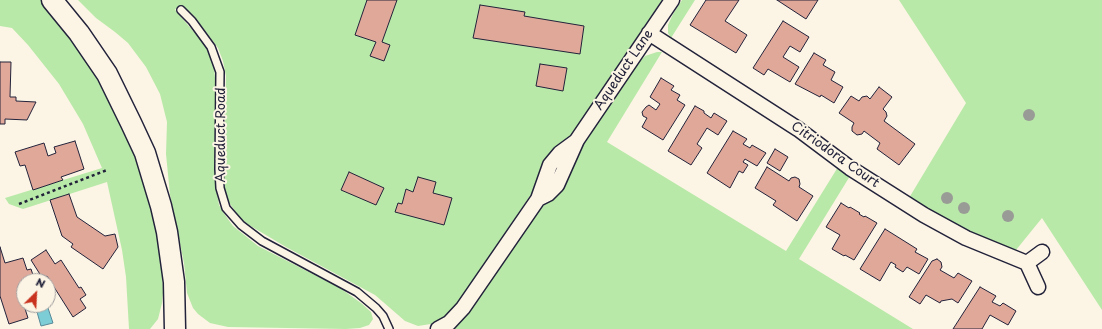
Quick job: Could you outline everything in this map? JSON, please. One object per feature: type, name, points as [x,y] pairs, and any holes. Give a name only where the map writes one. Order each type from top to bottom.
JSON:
[{"type":"main road","points":[[52,0],[79,33],[107,74],[145,153],[159,198],[167,232],[174,282],[175,329]]},
{"type":"street","name":"Aqueduct Lane","points":[[438,329],[449,323],[463,308],[538,199],[548,194],[557,185],[577,140],[672,0]]},
{"type":"street","name":"Citriodora Court","points":[[649,33],[798,129],[850,168],[924,214],[966,238],[1027,263]]},
{"type":"street","points":[[1038,287],[1027,263],[1042,252]]},
{"type":"lane","name":"Aqueduct Road","points":[[182,10],[211,47],[220,72],[219,169],[220,188],[226,208],[241,225],[262,241],[357,292],[383,316],[389,329]]},
{"type":"path","points":[[19,204],[107,170]]},
{"type":"green space","points":[[0,0],[42,0],[102,83],[133,147],[152,208],[162,264],[162,303],[158,319],[150,329],[129,329],[126,277],[122,250],[107,182],[23,209],[9,204],[5,198],[102,168],[83,124],[59,84],[28,45],[12,28],[0,26]]},
{"type":"green space","points":[[78,0],[662,0],[457,304],[445,319],[437,323],[418,326],[405,321],[375,295],[286,247],[240,218],[228,201],[225,190],[226,76],[223,61],[218,48],[195,17],[184,7],[175,9],[205,45],[214,66],[216,90],[215,182],[219,205],[233,226],[258,246],[340,288],[371,312],[373,319],[369,325],[360,328],[346,329],[228,327],[210,323],[193,308],[187,293],[184,263],[170,195],[166,154],[167,122],[160,94],[146,67],[128,43],[96,18]]},
{"type":"green space","points":[[682,0],[695,0],[671,38],[668,33],[668,25]]},
{"type":"green space","points":[[899,0],[1102,0],[1102,310],[1042,218],[1016,250],[981,238],[960,228],[909,198],[966,103]]},
{"type":"green space","points":[[662,52],[607,142],[786,251],[838,167],[850,176],[799,259],[913,329],[451,329],[459,324],[474,306],[539,210],[548,201],[575,156],[639,62],[645,56]]},
{"type":"water","points":[[37,313],[50,313],[53,323],[41,326]]},
{"type":"building","points":[[367,0],[397,0],[382,42],[390,45],[384,61],[370,56],[376,42],[355,35]]},
{"type":"building","points":[[706,0],[739,0],[725,21],[747,35],[736,53],[690,25]]},
{"type":"building","points":[[777,0],[818,0],[806,19]]},
{"type":"building","points":[[480,5],[525,12],[524,16],[584,26],[580,54],[473,38]]},
{"type":"building","points":[[783,21],[809,37],[800,52],[790,46],[783,57],[799,67],[790,82],[768,69],[764,75],[753,68]]},
{"type":"building","points":[[814,53],[826,60],[823,65],[835,72],[831,80],[843,87],[834,103],[821,95],[820,97],[795,84]]},
{"type":"building","points":[[0,62],[11,62],[10,97],[16,97],[16,101],[36,102],[27,120],[5,119],[5,124],[0,124]]},
{"type":"building","points":[[540,64],[567,68],[563,91],[536,86]]},
{"type":"building","points":[[661,78],[674,86],[671,90],[680,95],[677,100],[685,105],[663,140],[642,127],[647,118],[643,116],[642,112],[649,105],[656,110],[660,104],[650,97]]},
{"type":"building","points":[[879,87],[892,97],[883,109],[887,116],[884,121],[915,144],[899,165],[877,149],[880,143],[864,131],[862,134],[857,135],[852,131],[854,123],[839,113],[851,96],[859,101],[862,97],[867,96],[870,99]]},
{"type":"building","points":[[695,106],[704,111],[704,113],[711,118],[714,113],[727,121],[718,135],[707,128],[697,144],[702,148],[691,165],[668,151]]},
{"type":"building","points":[[733,131],[747,139],[743,144],[750,148],[752,145],[766,153],[757,166],[745,159],[743,162],[748,165],[743,173],[739,171],[730,188],[707,173]]},
{"type":"building","points":[[75,141],[84,169],[61,177],[63,180],[33,190],[25,165],[20,166],[15,152],[44,143],[48,156],[56,153],[54,147]]},
{"type":"building","points":[[775,149],[788,157],[780,171],[767,163]]},
{"type":"building","points":[[767,167],[789,181],[791,178],[795,177],[799,179],[799,187],[813,196],[797,221],[773,205],[776,201],[755,188]]},
{"type":"building","points":[[349,172],[384,188],[376,205],[341,190]]},
{"type":"building","points":[[418,177],[436,182],[433,193],[452,198],[444,225],[395,212],[398,203],[402,204],[406,189],[413,192]]},
{"type":"building","points":[[69,194],[77,217],[105,236],[115,234],[118,247],[103,269],[71,247],[73,244],[62,236],[50,200]]},
{"type":"building","points":[[841,203],[877,223],[854,260],[832,249],[840,235],[826,227]]},
{"type":"building","points":[[885,229],[917,249],[915,252],[928,259],[919,274],[907,267],[903,272],[895,267],[896,265],[891,262],[880,281],[860,269]]},
{"type":"building","points":[[0,247],[5,263],[23,258],[27,270],[31,269],[32,273],[16,273],[16,313],[26,313],[28,318],[9,324],[0,296]]},
{"type":"building","points":[[46,250],[55,264],[61,260],[79,288],[81,287],[86,295],[80,299],[86,308],[73,317],[56,290],[56,273],[39,273],[31,260]]},
{"type":"building","points":[[937,259],[941,262],[942,267],[940,270],[954,278],[958,273],[972,281],[958,303],[952,299],[941,301],[940,303],[926,295],[920,304],[909,297],[932,261]]},
{"type":"building","points":[[980,287],[996,296],[992,302],[1000,306],[1003,303],[1016,311],[1008,325],[990,315],[982,329],[953,329]]}]
